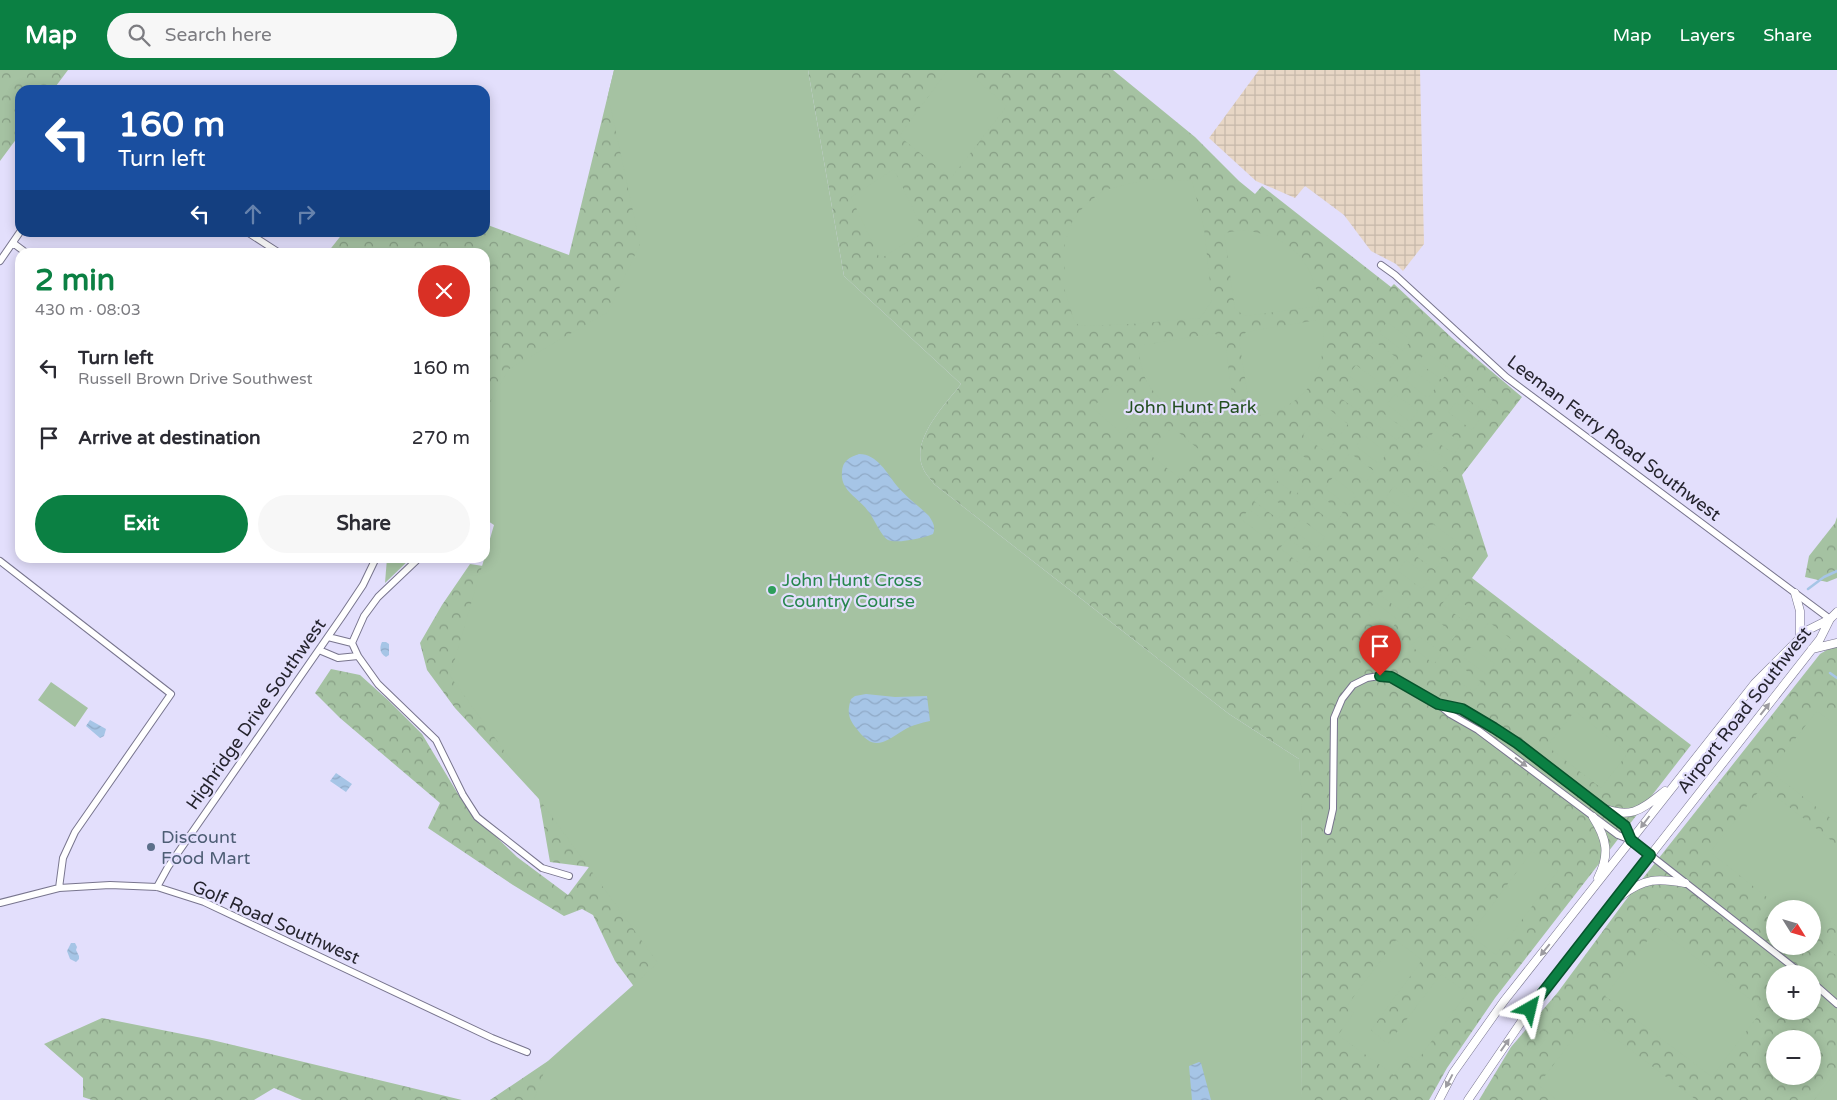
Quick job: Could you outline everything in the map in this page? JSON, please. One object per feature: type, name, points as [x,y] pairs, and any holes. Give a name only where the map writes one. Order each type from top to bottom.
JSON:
[{"type":"street","points":[[0,261],[17,237]]},
{"type":"street","points":[[255,237],[272,248]]},
{"type":"street","points":[[13,243],[20,248]]},
{"type":"street","name":"Leeman Ferry Road Southwest","points":[[1381,265],[1395,275],[1427,307],[1506,377],[1837,624]]},
{"type":"street","points":[[0,561],[171,694],[75,832],[63,858],[59,888]]},
{"type":"street","name":"Highridge Drive Southwest","points":[[157,887],[168,867],[328,638],[363,585],[374,563]]},
{"type":"street","points":[[414,563],[378,597],[364,616],[352,643],[358,656],[378,684],[436,740],[463,795],[477,817],[542,868],[569,876]]},
{"type":"street","points":[[1794,592],[1800,611],[1800,638]]},
{"type":"street","points":[[1830,619],[1837,612]]},
{"type":"street","name":"Airport Road Southwest","points":[[1439,1100],[1453,1073],[1504,1001],[1755,682],[1808,630],[1830,619]]},
{"type":"street","name":"Airport Road Southwest","points":[[1468,1100],[1530,1009],[1820,639],[1830,619]]},
{"type":"street","points":[[328,638],[352,643]]},
{"type":"street","points":[[1812,649],[1837,643]]},
{"type":"street","points":[[319,650],[338,658],[358,656]]},
{"type":"street","points":[[1328,831],[1334,809],[1334,718],[1342,699],[1353,685],[1367,678],[1391,677],[1478,730],[1618,835],[1631,840],[1641,847],[1791,965]]},
{"type":"street","points":[[1438,704],[1462,709],[1517,743],[1625,826],[1631,840]]},
{"type":"street","points":[[1600,807],[1612,812],[1634,812],[1645,807],[1674,783]]},
{"type":"street","points":[[1592,890],[1605,859],[1606,846],[1601,829],[1593,816]]},
{"type":"street","points":[[1612,903],[1641,883],[1656,879],[1686,883]]},
{"type":"street","name":"Golf Road Southwest","points":[[0,903],[59,888],[110,885],[157,887],[204,902],[492,1038],[527,1052]]},
{"type":"street","points":[[1821,990],[1837,1004]]},
{"type":"shaded area","points":[[1259,70],[1420,70],[1424,244],[1403,271],[1396,264],[1371,251],[1344,215],[1305,186],[1295,198],[1256,181],[1209,138]]},
{"type":"green space","points":[[0,70],[68,70],[57,85],[15,85],[15,141],[0,161]]},
{"type":"green space","points":[[614,70],[666,254],[490,469],[490,248],[331,248],[340,237],[490,237],[490,226],[569,255]]},
{"type":"green space","name":"John Hunt Cross Country Course","points":[[614,70],[808,70],[844,276],[961,384],[931,423],[921,446],[920,457],[923,468],[934,484],[1229,714],[1299,759],[1302,844],[1301,1100],[534,1100],[548,1061],[658,963],[450,676],[483,563],[490,563],[490,539],[494,525],[490,522],[490,402],[509,369],[608,312],[640,244],[608,95]]},
{"type":"green space","name":"John Hunt Park","points":[[808,70],[1113,70],[1195,137],[1239,181],[1255,194],[1262,186],[1391,287],[1394,284],[1452,338],[1522,397],[1462,475],[1488,556],[1472,578],[1691,745],[1495,998],[1447,1068],[1429,1100],[1301,1100],[1302,844],[1299,759],[1229,714],[934,484],[923,468],[920,457],[921,446],[931,423],[961,384],[844,276]]},
{"type":"green space","points":[[948,70],[965,70],[1007,106],[951,178],[899,136]]},
{"type":"green space","points":[[894,169],[924,232],[880,259],[851,197]]},
{"type":"green space","points":[[1149,179],[1192,181],[1204,228],[1212,301],[1200,318],[1132,324],[1079,326],[1074,320],[1065,291],[1065,242],[1073,220],[1085,205],[1104,190]]},
{"type":"green space","points":[[1243,230],[1260,233],[1287,244],[1305,263],[1316,289],[1320,306],[1245,316],[1235,309],[1224,233]]},
{"type":"green space","points":[[1323,319],[1322,356],[1315,378],[1308,388],[1299,397],[1278,411],[1251,416],[1239,340],[1246,332]]},
{"type":"green space","points":[[1387,322],[1411,340],[1403,351],[1379,333]]},
{"type":"green space","points":[[1214,333],[1225,341],[1235,418],[1202,422],[1179,414],[1154,392],[1144,376],[1138,346]]},
{"type":"green space","points":[[1374,341],[1397,358],[1389,369],[1366,352]]},
{"type":"green space","points":[[1426,352],[1450,369],[1442,380],[1418,362]]},
{"type":"green space","points":[[1356,365],[1379,382],[1371,393],[1348,375]]},
{"type":"green space","points":[[1413,370],[1436,387],[1428,398],[1405,380]]},
{"type":"green space","points":[[1342,382],[1366,400],[1358,411],[1334,393]]},
{"type":"green space","points":[[1114,383],[1144,407],[1122,434],[1093,408]]},
{"type":"green space","points":[[1469,384],[1493,401],[1485,412],[1461,394]]},
{"type":"green space","points":[[1395,394],[1418,411],[1410,422],[1387,404]]},
{"type":"green space","points":[[1456,402],[1480,419],[1472,430],[1448,412]]},
{"type":"green space","points":[[1325,406],[1348,424],[1340,435],[1316,417]]},
{"type":"green space","points":[[1381,412],[1405,429],[1397,440],[1373,422]]},
{"type":"green space","points":[[1311,424],[1335,442],[1327,453],[1303,435]]},
{"type":"green space","points":[[1438,426],[1462,443],[1454,454],[1430,437]]},
{"type":"green space","points":[[1172,427],[1203,453],[1181,479],[1149,454]]},
{"type":"green space","points":[[1364,435],[1387,453],[1379,464],[1356,446]]},
{"type":"green space","points":[[1425,444],[1448,461],[1440,472],[1417,455]]},
{"type":"green space","points":[[1293,449],[1317,466],[1309,477],[1285,459]]},
{"type":"green space","points":[[1350,453],[1374,471],[1366,482],[1342,464]]},
{"type":"green space","points":[[1280,467],[1304,484],[1296,495],[1272,477]]},
{"type":"green space","points":[[1333,477],[1356,495],[1348,506],[1325,488]]},
{"type":"green space","points":[[1394,486],[1417,503],[1409,514],[1386,497]]},
{"type":"green space","points":[[1262,491],[1286,508],[1278,519],[1254,501]]},
{"type":"green space","points":[[1319,495],[1343,513],[1335,524],[1311,506]]},
{"type":"green space","points":[[1249,509],[1272,526],[1264,537],[1241,519]]},
{"type":"green space","points":[[1837,517],[1837,578],[1827,582],[1805,577],[1809,556],[1835,523]]},
{"type":"green space","points":[[1301,519],[1325,537],[1317,548],[1293,530]]},
{"type":"green space","points":[[1433,524],[1457,542],[1449,553],[1425,535]]},
{"type":"green space","points":[[1288,538],[1311,555],[1303,566],[1280,548]]},
{"type":"green space","points":[[1420,542],[1443,560],[1435,570],[1412,553]]},
{"type":"green space","points":[[1406,560],[1430,578],[1422,589],[1398,571]]},
{"type":"green space","points":[[387,563],[406,563],[385,583]]},
{"type":"green space","points":[[470,564],[490,567],[666,972],[644,1000],[615,961],[593,915],[582,909],[564,916],[513,885],[428,828],[440,803],[340,718],[315,693],[331,669],[360,675],[422,734],[458,794],[480,821],[517,857],[568,895],[589,867],[550,862],[539,799],[455,708],[427,670],[420,643],[442,605]]},
{"type":"green space","points":[[1388,584],[1412,602],[1404,613],[1380,595]]},
{"type":"green space","points":[[1450,593],[1473,611],[1465,622],[1442,604]]},
{"type":"green space","points":[[1375,602],[1398,620],[1390,631],[1367,613]]},
{"type":"green space","points":[[1432,617],[1456,635],[1448,645],[1424,628]]},
{"type":"green space","points":[[1489,622],[1512,640],[1504,651],[1481,633]]},
{"type":"green space","points":[[1419,636],[1442,653],[1434,664],[1411,646]]},
{"type":"green space","points":[[1471,647],[1495,664],[1487,675],[1463,657]]},
{"type":"green space","points":[[1837,647],[1837,1100],[1479,1100],[1511,1047],[1558,992],[1625,901],[1820,654],[1830,648]]},
{"type":"green space","points":[[1458,664],[1481,682],[1473,692],[1450,675]]},
{"type":"green space","points":[[51,682],[88,708],[75,727],[38,700]]},
{"type":"green space","points":[[1575,711],[1628,753],[1601,788],[1547,746]]},
{"type":"green space","points":[[1817,711],[1837,726],[1837,823],[1770,771]]},
{"type":"green space","points":[[1763,786],[1837,845],[1837,912],[1821,933],[1821,900],[1771,900],[1710,852]]},
{"type":"green space","points":[[1532,851],[1558,871],[1496,955],[1470,935]]},
{"type":"green space","points":[[1657,928],[1763,1009],[1712,1077],[1605,996]]},
{"type":"green space","points":[[1837,933],[1837,956],[1826,948]]},
{"type":"green space","points":[[1396,940],[1422,960],[1371,1030],[1388,1044],[1441,974],[1467,993],[1417,1061],[1409,1055],[1394,1075],[1338,1035],[1354,1013],[1346,1007]]},
{"type":"green space","points":[[102,1018],[212,1040],[462,1100],[302,1100],[274,1088],[254,1100],[92,1100],[83,1097],[83,1078],[44,1044]]},
{"type":"green space","points":[[1589,1018],[1695,1099],[1557,1100],[1538,1085]]},
{"type":"green space","points":[[548,1061],[553,1067],[549,1100],[490,1100]]},
{"type":"green space","points":[[1837,1070],[1837,1100],[1814,1100]]},
{"type":"water","points":[[859,454],[871,457],[876,461],[901,490],[929,516],[934,525],[933,534],[904,541],[892,541],[885,538],[868,511],[847,489],[842,479],[842,468],[845,462]]},
{"type":"water","points":[[382,642],[389,644],[389,655],[386,657],[381,651]]},
{"type":"water","points":[[866,694],[895,697],[927,696],[930,721],[910,727],[890,739],[874,743],[862,736],[853,724],[849,714],[851,699],[855,696]]},
{"type":"water","points":[[90,720],[106,729],[104,736],[100,738],[86,726]]},
{"type":"water","points":[[336,773],[352,784],[346,792],[330,781]]},
{"type":"water","points":[[71,943],[75,943],[77,947],[79,959],[76,962],[70,959],[67,951]]},
{"type":"water","points":[[1201,1063],[1211,1100],[1192,1100],[1189,1066]]},
{"type":"waterway","points":[[1808,589],[1824,577],[1837,571]]},
{"type":"waterway","points":[[1830,673],[1837,678]]},
{"type":"place","name":"John Hunt Cross Country Course","points":[[772,590]]},
{"type":"place","name":"Discount Food Mart","points":[[151,847]]},
{"type":"route","points":[[1380,676],[1391,677],[1438,704],[1462,709],[1517,743],[1625,826],[1631,840],[1650,855],[1530,1009]]}]
